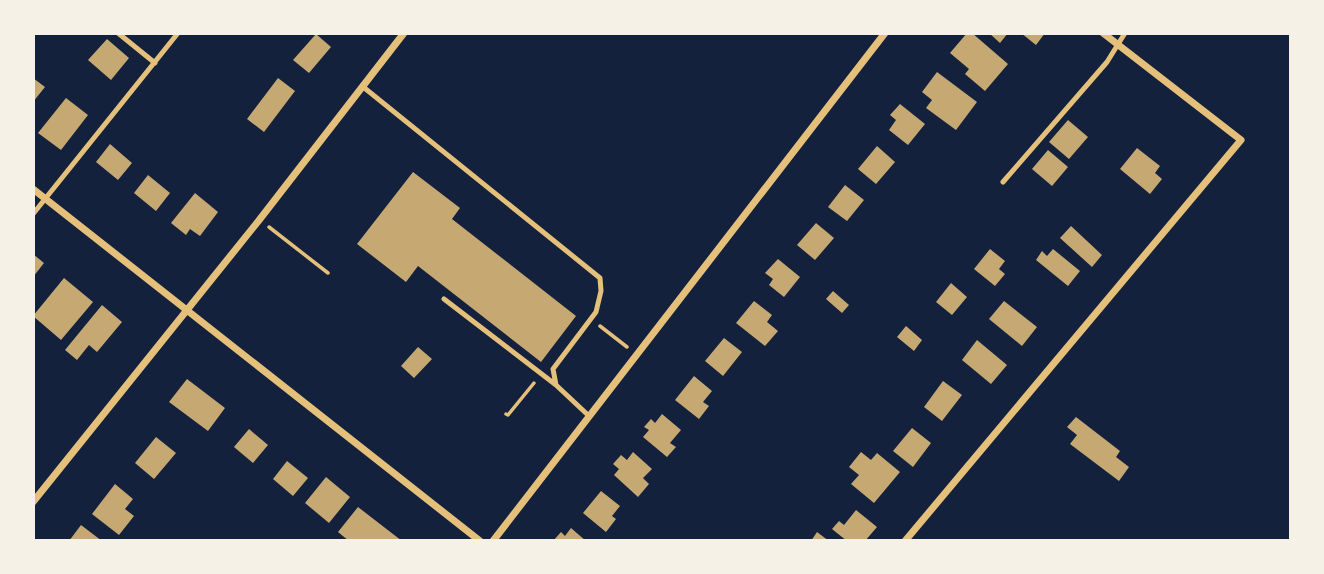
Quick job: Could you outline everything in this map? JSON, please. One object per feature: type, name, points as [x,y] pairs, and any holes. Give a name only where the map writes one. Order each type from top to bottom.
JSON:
[{"type":"street","points":[[33,502],[260,219],[404,33]]},
{"type":"street","points":[[493,541],[885,33]]},
{"type":"street","points":[[905,541],[1241,140],[1103,33]]},
{"type":"street","points":[[33,189],[480,541]]},
{"type":"lane","points":[[118,33],[155,63]]},
{"type":"lane","points":[[33,214],[178,33]]},
{"type":"lane","points":[[1003,183],[1107,62],[1125,33]]},
{"type":"lane","points":[[362,86],[600,278],[601,291],[596,312],[553,369],[556,385]]},
{"type":"lane","points":[[444,299],[556,385],[589,416]]},
{"type":"path","points":[[260,219],[327,273]]},
{"type":"path","points":[[591,319],[636,355]]},
{"type":"path","points":[[506,414],[508,415],[541,375]]},
{"type":"building","points":[[967,33],[972,33],[1008,64],[985,91],[965,74],[969,69],[950,53]]},
{"type":"building","points":[[989,33],[1008,33],[1000,43]]},
{"type":"building","points":[[1021,33],[1045,33],[1036,45]]},
{"type":"building","points":[[316,34],[331,47],[309,73],[293,60]]},
{"type":"building","points":[[107,39],[129,58],[111,80],[88,60]]},
{"type":"building","points":[[937,72],[977,102],[956,130],[926,108],[932,100],[922,92]]},
{"type":"building","points":[[33,78],[45,87],[33,102]]},
{"type":"building","points":[[278,78],[295,91],[264,132],[247,119]]},
{"type":"building","points":[[66,98],[88,115],[61,150],[38,133]]},
{"type":"building","points":[[900,104],[925,124],[908,145],[889,130],[896,120],[890,115]]},
{"type":"building","points":[[1068,120],[1088,137],[1069,159],[1049,142]]},
{"type":"building","points":[[110,144],[132,163],[118,180],[96,162]]},
{"type":"building","points":[[877,146],[895,162],[876,184],[858,169]]},
{"type":"building","points":[[1137,148],[1160,166],[1155,173],[1162,179],[1150,194],[1120,169]]},
{"type":"building","points":[[1048,150],[1068,167],[1052,186],[1032,169]]},
{"type":"building","points":[[413,172],[460,208],[452,219],[576,316],[541,362],[418,266],[406,282],[357,244]]},
{"type":"building","points":[[148,175],[170,193],[156,211],[134,193]]},
{"type":"building","points":[[845,185],[864,200],[847,221],[828,207]]},
{"type":"building","points":[[195,193],[218,212],[200,236],[190,229],[186,235],[171,223]]},
{"type":"building","points":[[816,223],[834,238],[815,260],[797,245]]},
{"type":"building","points":[[1071,226],[1102,255],[1092,267],[1060,238]]},
{"type":"building","points":[[990,249],[1005,261],[999,269],[1005,274],[995,286],[974,269]]},
{"type":"building","points":[[1053,249],[1080,271],[1068,286],[1036,260],[1042,251],[1047,256]]},
{"type":"building","points":[[33,254],[44,263],[33,277]]},
{"type":"building","points":[[778,259],[800,277],[784,297],[769,285],[773,279],[765,273]]},
{"type":"building","points":[[64,278],[93,302],[61,340],[33,316]]},
{"type":"building","points":[[951,283],[967,297],[952,315],[936,302]]},
{"type":"building","points":[[833,291],[849,305],[842,313],[826,299]]},
{"type":"building","points":[[754,301],[772,315],[767,322],[778,331],[765,346],[736,323]]},
{"type":"building","points":[[1004,301],[1037,327],[1022,346],[989,319]]},
{"type":"building","points":[[102,305],[122,322],[97,352],[89,345],[77,360],[65,350]]},
{"type":"building","points":[[906,326],[922,340],[914,351],[897,337]]},
{"type":"building","points":[[724,338],[742,352],[723,376],[705,361]]},
{"type":"building","points":[[977,340],[1007,365],[991,384],[962,360]]},
{"type":"building","points":[[418,347],[432,359],[414,378],[401,366]]},
{"type":"building","points":[[694,376],[712,391],[703,402],[709,406],[699,419],[675,400]]},
{"type":"building","points":[[187,379],[225,408],[208,431],[169,402]]},
{"type":"building","points":[[943,381],[962,395],[942,421],[924,407]]},
{"type":"building","points":[[662,414],[681,430],[670,443],[676,447],[667,457],[643,437],[649,430],[644,427],[651,419],[655,423]]},
{"type":"building","points":[[1076,417],[1120,451],[1116,457],[1129,467],[1119,481],[1070,444],[1077,435],[1067,427]]},
{"type":"building","points":[[912,428],[931,443],[913,467],[893,451]]},
{"type":"building","points":[[249,429],[268,445],[253,463],[234,447]]},
{"type":"building","points":[[156,437],[176,453],[154,479],[135,463]]},
{"type":"building","points":[[633,452],[652,469],[643,478],[649,484],[638,497],[614,475],[619,469],[613,464],[621,455],[627,460]]},
{"type":"building","points":[[861,452],[871,460],[877,453],[900,472],[874,503],[851,484],[859,475],[849,467]]},
{"type":"building","points":[[287,461],[308,478],[293,496],[273,479]]},
{"type":"building","points":[[326,477],[350,497],[329,523],[305,503]]},
{"type":"building","points":[[115,484],[133,499],[125,509],[134,516],[119,535],[92,514]]},
{"type":"building","points":[[601,491],[620,506],[612,516],[616,519],[606,532],[583,513]]},
{"type":"building","points":[[358,507],[402,541],[349,541],[338,532]]},
{"type":"building","points":[[856,510],[877,527],[865,541],[847,541],[832,529],[839,521],[844,525]]},
{"type":"building","points":[[81,525],[102,541],[69,541]]},
{"type":"building","points":[[571,528],[586,541],[553,541],[561,532],[565,536]]},
{"type":"building","points":[[817,532],[829,541],[811,541]]}]
